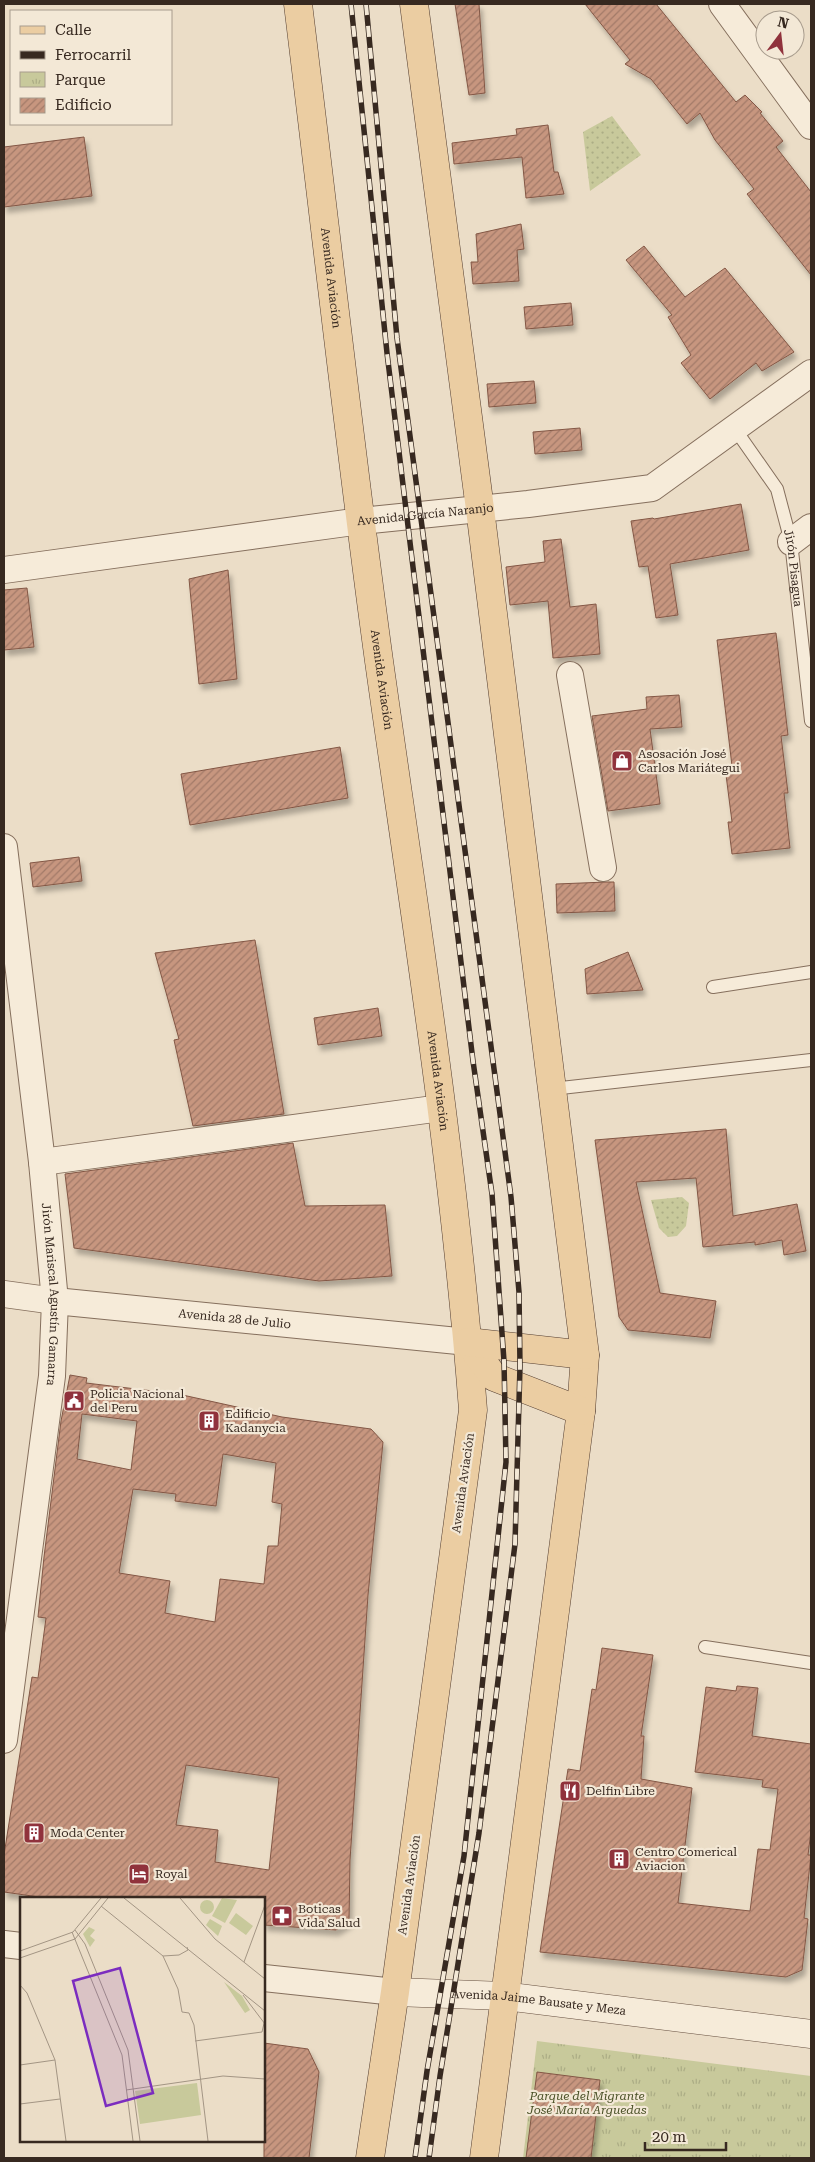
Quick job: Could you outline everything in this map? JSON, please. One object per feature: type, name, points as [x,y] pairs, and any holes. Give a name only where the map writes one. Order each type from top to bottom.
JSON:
[{"type":"main road","name":"Avenida Aviación","points":[[298,4],[361,521],[441,1108],[468,1342],[473,1410],[395,1992],[370,2158]]},
{"type":"main road","points":[[414,4],[480,509],[585,1355],[581,1411],[484,2158]]},
{"type":"main road","points":[[468,1342],[494,1377],[581,1411]]},
{"type":"main road","name":"Avenida 28 de Julio","points":[[468,1342],[585,1355]]},
{"type":"street","points":[[722,4],[811,126]]},
{"type":"street","name":"Avenida García Naranjo","points":[[4,570],[361,521],[652,488],[811,373]]},
{"type":"street","points":[[570,675],[603,868]]},
{"type":"street","name":"Jirón Mariscal Agustín Gamarra","points":[[4,847],[42,1162],[55,1301],[52,1376],[4,1740]]},
{"type":"street","points":[[42,1162],[441,1108]]},
{"type":"street","name":"Avenida 28 de Julio","points":[[4,1294],[55,1301],[468,1342]]},
{"type":"street","points":[[4,1944],[20,1946]]},
{"type":"street","name":"Avenida Jaime Bausate y Meza","points":[[265,1978],[395,1992],[504,1996],[811,2034]]},
{"type":"lane","name":"Jirón Pisagua","points":[[735,429],[777,489],[801,535],[811,721]]},
{"type":"lane","points":[[713,987],[811,972]]},
{"type":"lane","points":[[552,1088],[811,1060]]},
{"type":"lane","points":[[705,1647],[811,1663]]},
{"type":"green space","points":[[612,116],[641,155],[590,191],[583,132]]},
{"type":"green space","points":[[682,1197],[689,1203],[686,1226],[677,1236],[668,1237],[659,1228],[651,1200]]},
{"type":"green space","name":"Parque del Migrante José María Arguedas","points":[[537,2041],[811,2076],[811,2158],[523,2158]]},
{"type":"building","points":[[455,4],[479,4],[485,93],[469,95]]},
{"type":"building","points":[[585,4],[656,4],[736,102],[745,95],[762,112],[760,113],[783,141],[776,147],[811,192],[811,275],[747,194],[754,189],[715,140],[700,113],[687,124],[651,79],[625,64],[630,60]]},
{"type":"building","points":[[548,125],[554,172],[558,172],[564,194],[526,198],[522,157],[454,164],[452,143],[517,135],[516,129]]},
{"type":"building","points":[[84,137],[92,196],[4,207],[4,147]]},
{"type":"building","points":[[521,224],[524,249],[517,250],[519,281],[473,284],[471,262],[478,262],[476,234]]},
{"type":"building","points":[[644,246],[685,297],[725,268],[794,352],[762,371],[756,363],[710,399],[681,363],[691,355],[668,317],[672,315],[626,260]]},
{"type":"building","points":[[571,303],[573,325],[526,329],[524,307]]},
{"type":"building","points":[[534,381],[536,403],[489,407],[487,384]]},
{"type":"building","points":[[580,428],[582,450],[535,454],[533,432]]},
{"type":"building","points":[[741,504],[749,550],[670,564],[678,615],[656,618],[648,566],[639,567],[631,521],[654,519]]},
{"type":"building","points":[[561,539],[570,607],[596,604],[600,654],[553,658],[548,601],[510,605],[506,567],[545,562],[543,541]]},
{"type":"building","points":[[228,570],[237,679],[199,684],[189,579]]},
{"type":"building","points":[[27,588],[34,647],[4,650],[4,590]]},
{"type":"building","points":[[776,633],[788,735],[781,736],[788,793],[784,793],[790,848],[732,854],[728,822],[732,822],[725,767],[732,766],[717,640]]},
{"type":"building","name":"Asosación José Carlos Mariátegui","points":[[679,695],[682,727],[650,729],[660,804],[608,811],[592,716],[647,709],[646,697]]},
{"type":"building","points":[[340,747],[348,798],[190,825],[181,774]]},
{"type":"building","points":[[79,857],[82,881],[33,887],[30,863]]},
{"type":"building","points":[[614,882],[615,911],[557,913],[556,884]]},
{"type":"building","points":[[255,940],[284,1114],[193,1126],[174,1040],[179,1039],[155,953]]},
{"type":"building","points":[[628,952],[643,990],[587,994],[585,969]]},
{"type":"building","points":[[378,1008],[382,1036],[318,1045],[314,1018]]},
{"type":"building","points":[[726,1129],[733,1216],[797,1204],[806,1251],[784,1255],[782,1240],[755,1245],[755,1242],[703,1247],[696,1178],[636,1182],[660,1293],[716,1301],[710,1338],[628,1330],[619,1317],[595,1140]]},
{"type":"building","points":[[293,1143],[305,1206],[385,1205],[392,1276],[319,1281],[74,1248],[65,1174]]},
{"type":"building","points":[[70,1375],[87,1378],[86,1383],[178,1394],[282,1417],[371,1429],[383,1442],[368,1595],[350,1860],[349,1922],[336,1930],[265,1925],[265,1897],[39,1897],[4,1892],[4,1855],[32,1677],[38,1678],[46,1618],[38,1617],[61,1421]],"holes":[[[82,1414],[137,1421],[131,1470],[77,1459]],[[223,1454],[276,1463],[272,1502],[282,1504],[278,1546],[268,1546],[264,1584],[220,1579],[215,1622],[165,1613],[170,1581],[119,1573],[133,1489],[176,1494],[175,1501],[216,1506]],[[186,1765],[279,1778],[269,1870],[215,1862],[218,1830],[176,1825]]]},
{"type":"building","points":[[602,1648],[653,1655],[641,1736],[644,1736],[641,1779],[692,1788],[678,1903],[750,1911],[758,1849],[770,1850],[778,1789],[762,1787],[763,1780],[695,1772],[706,1687],[736,1691],[737,1686],[758,1688],[752,1736],[811,1744],[811,1831],[808,1855],[811,1855],[804,1918],[808,1919],[802,1970],[786,1977],[540,1952],[568,1769],[580,1771],[592,1689],[596,1690]]},
{"type":"building","points":[[265,2043],[308,2049],[319,2072],[309,2158],[264,2158]]},
{"type":"building","points":[[537,2072],[600,2080],[591,2158],[526,2158]]},
{"type":"railway","points":[[351,4],[387,353],[473,1061],[492,1194],[504,1361],[506,1462],[464,1856],[427,2071],[415,2158]]},
{"type":"railway","points":[[366,4],[397,338],[511,1197],[519,1292],[520,1366],[515,1544],[479,1833],[440,2076],[429,2158]]},
{"type":"place","name":"Asosación José Carlos Mariátegui","points":[[622,761]]},
{"type":"place","name":"Policia Nacional del Peru","points":[[74,1401]]},
{"type":"place","name":"Edificio Kadanycia","points":[[209,1421]]},
{"type":"place","name":"Delfin Libre","points":[[570,1791]]},
{"type":"place","name":"Moda Center","points":[[34,1833]]},
{"type":"place","name":"Centro Comerical Aviacion","points":[[619,1859]]},
{"type":"place","name":"Royal","points":[[139,1874]]},
{"type":"place","name":"Boticas Vida Salud","points":[[282,1916]]}]
